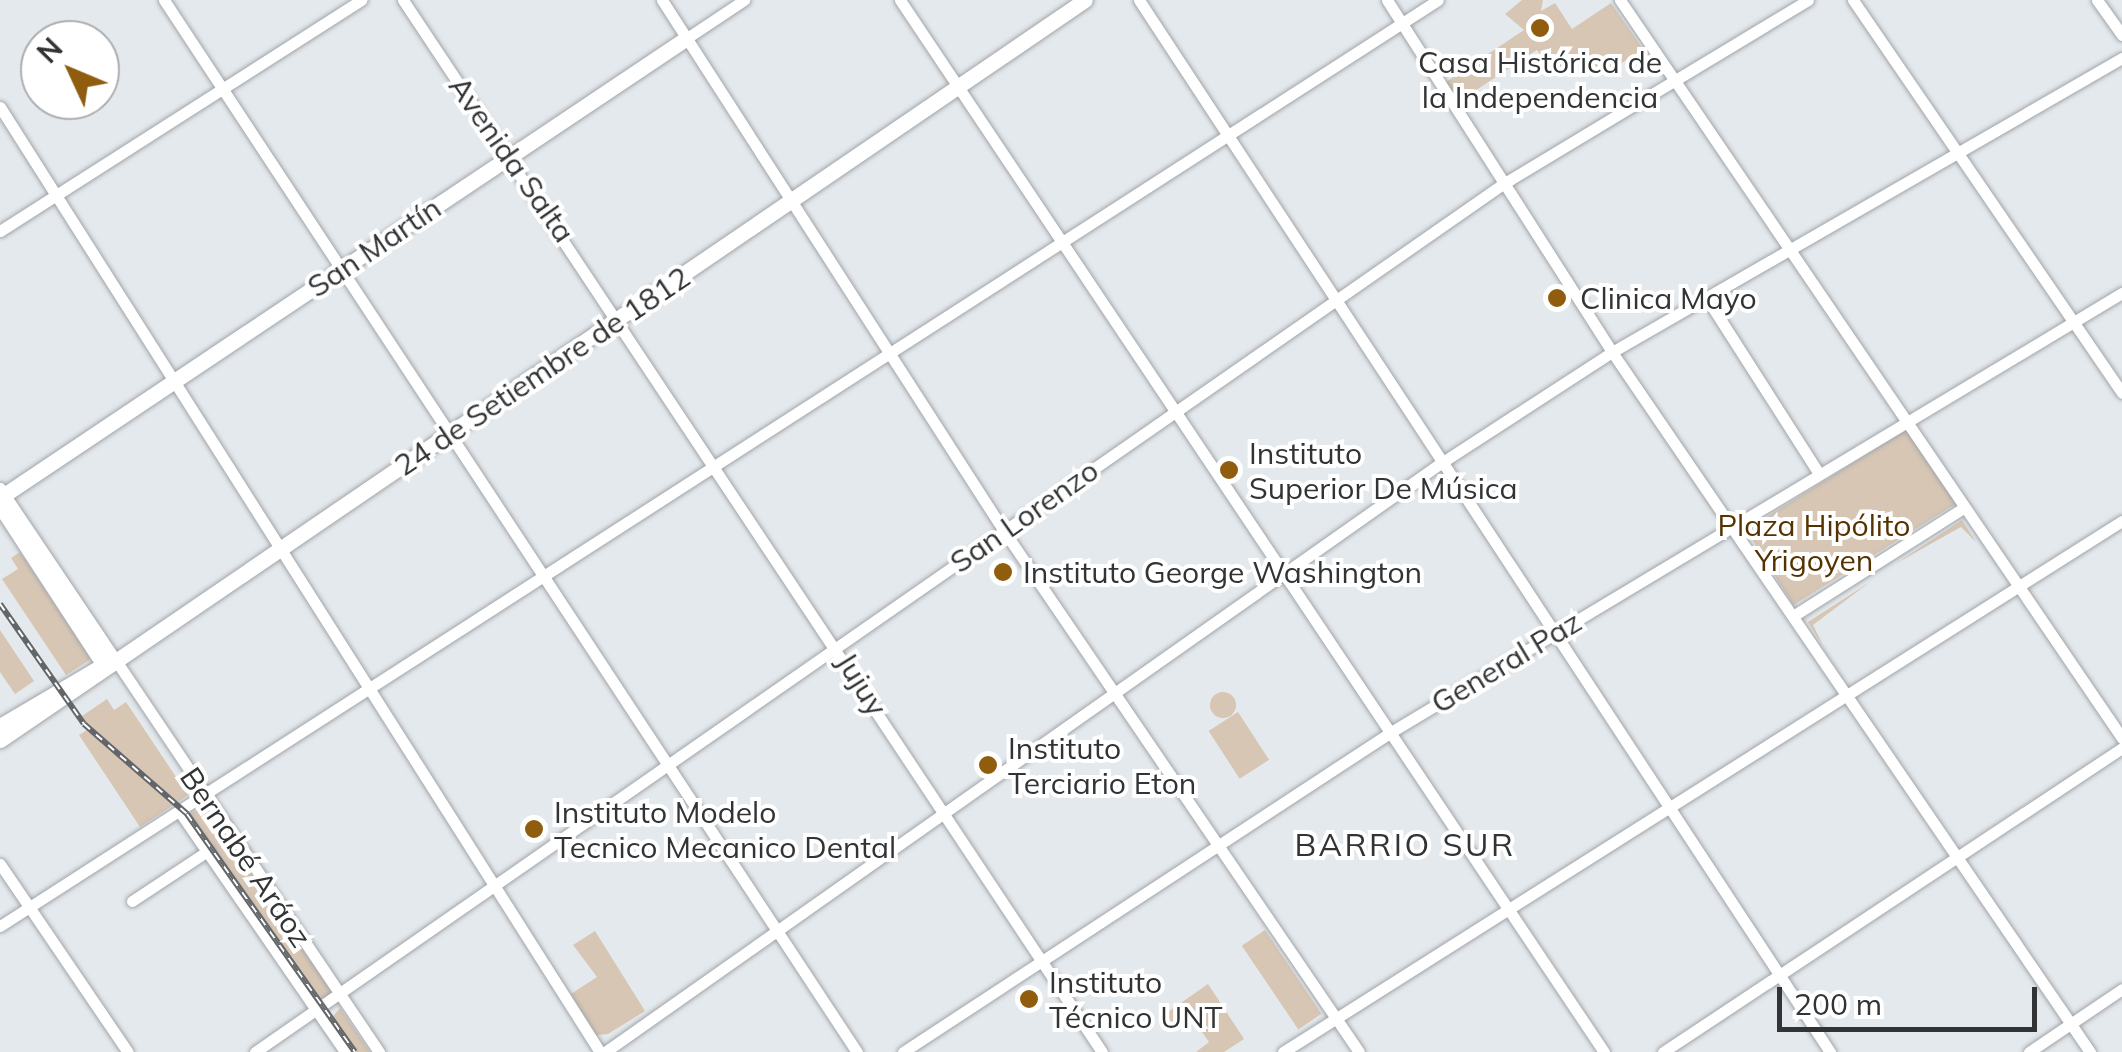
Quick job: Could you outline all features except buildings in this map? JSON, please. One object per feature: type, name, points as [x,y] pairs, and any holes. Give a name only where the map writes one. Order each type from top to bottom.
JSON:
[{"type":"main road","name":"24 de Setiembre de 1812","points":[[0,726],[284,546],[1085,0]]},
{"type":"main road","name":"San Martín","points":[[2,492],[687,38]]},
{"type":"main road","points":[[2,492],[5,513],[108,661]]},
{"type":"main road","name":"24 de Setiembre de 1812","points":[[0,740],[108,661]]},
{"type":"street","points":[[164,0],[857,1052]]},
{"type":"street","points":[[0,232],[360,0]]},
{"type":"street","name":"Avenida Salta","points":[[403,0],[621,317]]},
{"type":"street","points":[[662,0],[887,354],[1114,697],[1360,1052]]},
{"type":"street","name":"San Martín","points":[[687,38],[744,0]]},
{"type":"street","points":[[900,0],[1604,1052]]},
{"type":"street","points":[[1139,0],[1331,303],[1830,1052]]},
{"type":"street","points":[[1386,0],[1612,352],[2090,1052]]},
{"type":"street","points":[[0,926],[1438,0]]},
{"type":"street","points":[[1620,0],[2122,738]]},
{"type":"street","name":"San Lorenzo","points":[[255,1052],[316,1010],[335,988],[1503,184],[1671,78],[1808,0]]},
{"type":"street","points":[[1853,0],[2122,393]]},
{"type":"street","points":[[2097,0],[2122,34]]},
{"type":"street","points":[[0,108],[178,378],[603,1052],[778,934],[1438,465],[1612,352],[1790,246],[2122,58]]},
{"type":"street","name":"General Paz","points":[[903,1052],[1390,732],[1904,419],[2122,293]]},
{"type":"street","points":[[1706,298],[1818,472]]},
{"type":"street","name":"Jujuy","points":[[621,317],[1102,1052]]},
{"type":"street","points":[[1792,616],[1963,508]]},
{"type":"street","points":[[1282,1052],[2021,589],[2122,521]]},
{"type":"street","name":"Bernabé Aráoz","points":[[108,661],[379,1052]]},
{"type":"street","points":[[1662,1052],[2122,748]]},
{"type":"street","name":"Bernabé Aráoz","points":[[179,810],[345,1052]]},
{"type":"street","points":[[132,901],[208,850]]},
{"type":"street","points":[[0,864],[128,1052]]},
{"type":"street","points":[[2029,1052],[2122,989]]},
{"type":"green space","points":[[1522,0],[1543,0],[1541,11],[1555,3],[1572,29],[1611,3],[1643,49],[1603,75],[1584,52],[1552,72],[1537,50],[1458,102],[1446,82],[1524,30],[1505,14]]},
{"type":"green space","name":"Plaza Hipólito Yrigoyen","points":[[1909,428],[1956,503],[1793,605],[1746,530]]},
{"type":"green space","points":[[1962,520],[1976,542],[1961,527],[1895,564]]},
{"type":"green space","points":[[20,552],[91,659],[66,675],[2,579],[18,569],[11,558]]},
{"type":"green space","points":[[1870,582],[1813,625],[1823,646],[1808,622]]},
{"type":"green space","points":[[0,630],[34,681],[15,694],[0,672]]},
{"type":"green space","points":[[1223,692],[1232,696],[1236,705],[1232,714],[1223,718],[1214,714],[1210,705],[1214,696]]},
{"type":"green space","points":[[107,699],[114,710],[126,702],[188,795],[140,827],[79,735],[90,728],[82,716]]},
{"type":"green space","points":[[1238,712],[1269,760],[1240,779],[1209,731]]},
{"type":"green space","points":[[204,806],[334,995],[326,1007],[190,814]]},
{"type":"green space","points":[[1265,930],[1321,1014],[1298,1029],[1242,946]]},
{"type":"green space","points":[[595,931],[645,1011],[608,1034],[596,1035],[571,994],[597,977],[573,945]]},
{"type":"green space","points":[[1208,984],[1244,1039],[1224,1052],[1196,1052],[1209,1042],[1190,1015],[1174,1025],[1165,1014]]},
{"type":"green space","points":[[340,1008],[370,1052],[350,1052],[329,1021]]},
{"type":"railway","points":[[0,604],[84,724],[187,814],[355,1052]]},
{"type":"place","name":"Casa Histórica de la Independencia","points":[[1540,28]]},
{"type":"place","name":"Clinica Mayo","points":[[1557,298]]},
{"type":"place","name":"Instituto Superior De Música","points":[[1229,470]]},
{"type":"place","name":"Instituto George Washington","points":[[1003,572]]},
{"type":"place","name":"Instituto Terciario Eton","points":[[988,765]]},
{"type":"place","name":"Instituto Modelo Tecnico Mecanico Dental","points":[[534,829]]},
{"type":"place","name":"Instituto Técnico UNT","points":[[1029,999]]},
{"type":"district","name":"BARRIO SUR","points":[[1405,844]]}]
